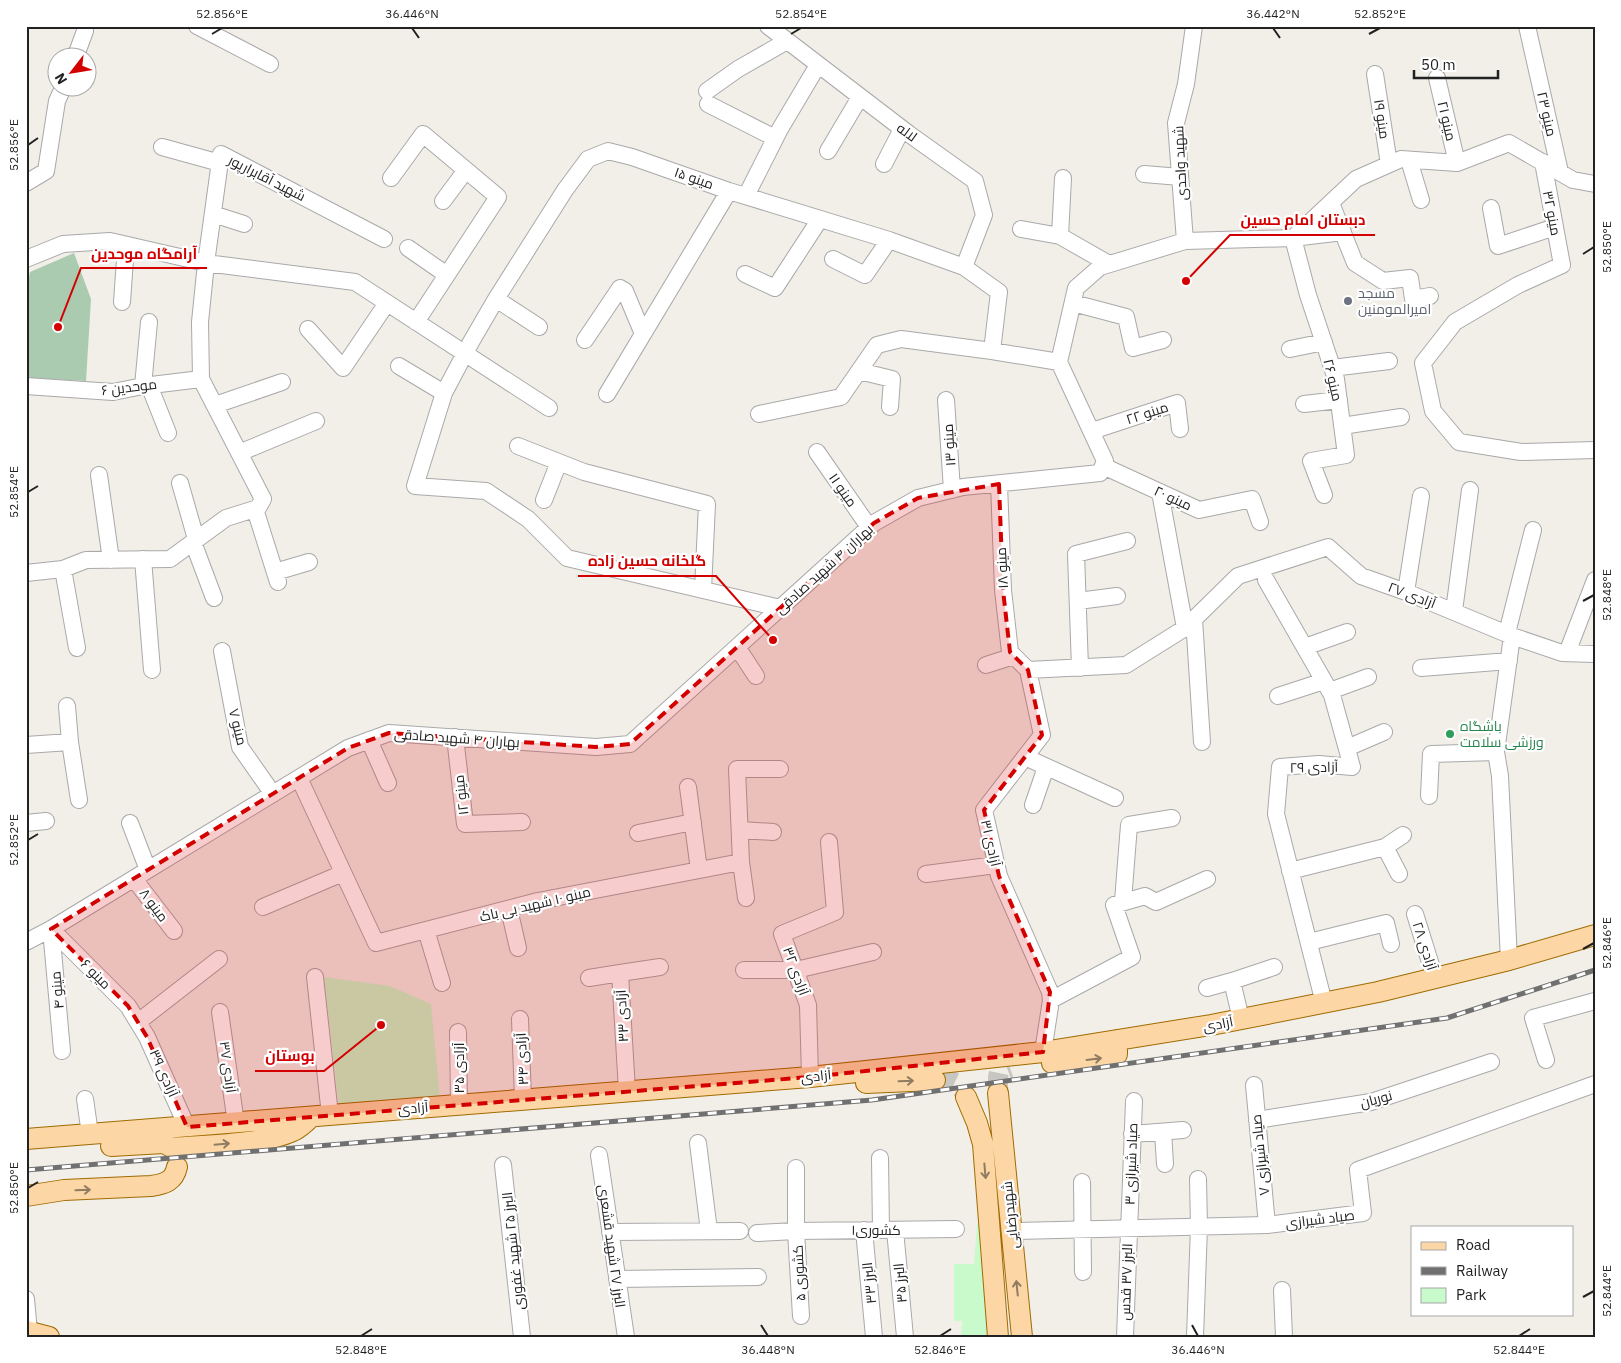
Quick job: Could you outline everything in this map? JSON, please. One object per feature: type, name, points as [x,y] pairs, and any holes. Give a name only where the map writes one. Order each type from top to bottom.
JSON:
[{"type":"main road","name":"آزادی","points":[[26,1139],[810,1077],[1043,1052],[1241,1019],[1324,1003],[1510,960],[1595,935]]},
{"type":"main road","points":[[1010,1068],[1110,1057],[1117,1054],[1117,1040]]},
{"type":"main road","points":[[844,1073],[866,1083],[934,1080]]},
{"type":"main road","name":"شهیدرضایی","points":[[998,1094],[1022,1337]]},
{"type":"main road","name":"شهیدرضایی","points":[[966,1097],[977,1123],[983,1144],[998,1337]]},
{"type":"main road","points":[[175,1157],[276,1137],[293,1131],[321,1116]]},
{"type":"main road","points":[[983,1144],[1002,1142]]},
{"type":"main road","points":[[26,1148],[33,1150],[62,1149],[164,1143],[175,1157],[175,1174],[164,1184],[132,1188],[64,1190],[26,1196]]},
{"type":"main road","points":[[28,1331],[49,1337]]},
{"type":"street","points":[[197,26],[270,64]]},
{"type":"street","name":"لاله","points":[[768,26],[902,129],[975,181],[984,215],[964,267]]},
{"type":"street","name":"شهید واحدی","points":[[1185,241],[1176,123],[1186,84],[1194,26]]},
{"type":"street","name":"مینو ۲۳","points":[[1527,26],[1560,172]]},
{"type":"street","points":[[79,48],[85,31]]},
{"type":"street","points":[[775,138],[708,98],[738,69],[787,41]]},
{"type":"street","points":[[746,196],[775,138],[818,65]]},
{"type":"street","name":"مینو ۱۹","points":[[1374,74],[1389,164]]},
{"type":"street","name":"مینو ۲۱","points":[[1437,78],[1457,164]]},
{"type":"street","points":[[828,151],[860,97]]},
{"type":"street","points":[[26,183],[46,171],[59,98]]},
{"type":"street","points":[[884,164],[902,129]]},
{"type":"street","points":[[391,178],[423,134],[498,197],[416,322]]},
{"type":"street","points":[[1293,238],[1356,179],[1401,159],[1457,164],[1509,143],[1573,180],[1595,184]]},
{"type":"street","points":[[162,147],[220,163]]},
{"type":"street","name":"مینو ۱۵","points":[[703,590],[567,558],[528,519],[486,491],[415,486],[444,393],[496,299],[565,190],[588,159],[608,151],[632,157],[729,191],[889,240],[964,267],[999,292],[992,351]]},
{"type":"street","name":"شهید آقابرارپور","points":[[201,379],[200,322],[221,154],[384,238]]},
{"type":"street","points":[[1409,160],[1421,200]]},
{"type":"street","name":"مینو ۳۲","points":[[1543,162],[1562,265],[1518,285],[1455,322],[1423,363],[1433,411],[1459,442],[1522,452],[1595,450]]},
{"type":"street","points":[[443,202],[466,170]]},
{"type":"street","points":[[1144,174],[1180,177]]},
{"type":"street","points":[[1060,236],[1063,178]]},
{"type":"street","points":[[607,394],[729,191]]},
{"type":"street","points":[[1331,203],[1355,263],[1383,281],[1410,278],[1413,299],[1430,296]]},
{"type":"street","points":[[1491,208],[1498,246],[1555,227]]},
{"type":"street","points":[[212,214],[244,224]]},
{"type":"street","points":[[745,274],[775,288],[820,219]]},
{"type":"street","points":[[1021,229],[1060,236],[1109,264]]},
{"type":"street","points":[[1103,466],[1106,461],[1060,362],[1076,288],[1100,267],[1185,241],[1293,238],[1343,232]]},
{"type":"street","name":"مینو ۲۶","points":[[1293,238],[1308,295],[1336,379],[1346,454],[1311,461],[1324,495]]},
{"type":"street","points":[[833,260],[865,275],[889,240]]},
{"type":"street","points":[[26,259],[63,244],[110,241],[206,263],[355,282],[549,408]]},
{"type":"street","points":[[122,302],[126,245]]},
{"type":"street","points":[[408,248],[447,274]]},
{"type":"street","points":[[585,340],[620,288],[626,291],[643,334]]},
{"type":"street","points":[[496,299],[539,327]]},
{"type":"street","points":[[308,330],[343,368],[387,303]]},
{"type":"street","points":[[1073,303],[1126,317],[1134,348],[1163,340]]},
{"type":"street","points":[[149,322],[146,386],[168,433]]},
{"type":"street","points":[[759,414],[841,397],[876,345],[901,339],[1060,362]]},
{"type":"street","points":[[1290,349],[1324,342]]},
{"type":"street","points":[[1332,368],[1389,360]]},
{"type":"street","points":[[399,366],[444,393]]},
{"type":"street","points":[[859,370],[892,379],[890,407]]},
{"type":"street","points":[[26,573],[63,569],[86,560],[170,559],[226,518],[256,508],[263,499],[201,379]]},
{"type":"street","name":"موحدین ۶","points":[[26,386],[112,392],[201,379]]},
{"type":"street","points":[[215,405],[282,382]]},
{"type":"street","name":"مینو ۱۳","points":[[946,400],[952,490]]},
{"type":"street","points":[[1304,404],[1339,400]]},
{"type":"street","name":"مینو ۲۲","points":[[1092,431],[1177,403],[1180,429]]},
{"type":"street","points":[[1342,426],[1401,417]]},
{"type":"street","points":[[239,453],[316,422]]},
{"type":"street","points":[[518,446],[584,472],[707,504],[703,590],[780,608]]},
{"type":"street","name":"مینو ۱۱","points":[[817,452],[869,527]]},
{"type":"street","points":[[544,500],[559,462]]},
{"type":"street","name":"بهاران ۴ شهید صادقی","points":[[26,942],[134,879],[348,748],[389,733],[596,747],[630,744],[874,523],[918,498],[963,487],[1100,473],[1103,466]]},
{"type":"street","name":"مینو ۲۰","points":[[1103,466],[1199,510],[1252,499],[1260,522]]},
{"type":"street","points":[[99,475],[111,560]]},
{"type":"street","points":[[180,483],[194,541],[214,598]]},
{"type":"street","name":"مینو ۱۸","points":[[998,484],[1003,590],[1012,654]]},
{"type":"street","points":[[1454,611],[1470,490]]},
{"type":"street","points":[[1160,492],[1190,624],[1202,742]]},
{"type":"street","points":[[1406,592],[1421,496]]},
{"type":"street","points":[[256,508],[276,577],[309,562]]},
{"type":"street","points":[[1510,960],[1500,776],[1496,752],[1509,661],[1510,635],[1533,530]]},
{"type":"street","points":[[1080,668],[1076,554],[1127,541]]},
{"type":"street","name":"آزادی ۲۷","points":[[1028,670],[1126,665],[1190,624],[1238,576],[1328,547],[1360,576],[1406,592],[1510,635],[1562,653],[1595,654]]},
{"type":"street","points":[[143,559],[152,670]]},
{"type":"street","points":[[63,569],[76,648]]},
{"type":"street","name":"آزادی ۲۹","points":[[1266,580],[1327,686],[1352,767],[1319,764],[1280,767],[1276,814],[1324,1003]]},
{"type":"street","points":[[1567,653],[1595,580]]},
{"type":"street","points":[[1078,601],[1117,596]]},
{"type":"street","points":[[1305,647],[1347,632]]},
{"type":"street","points":[[737,647],[756,676]]},
{"type":"street","name":"مینو ۷","points":[[222,651],[240,747],[273,794]]},
{"type":"street","points":[[986,665],[1012,654],[1028,670]]},
{"type":"street","points":[[1421,668],[1509,661]]},
{"type":"street","name":"آزادی ۳۱","points":[[1028,670],[1042,735],[984,810],[999,876],[1050,992],[1051,1000],[1043,1052]]},
{"type":"street","points":[[1278,696],[1368,677]]},
{"type":"street","points":[[67,706],[70,742],[79,800]]},
{"type":"street","points":[[1347,748],[1384,732]]},
{"type":"street","name":"مینو ۱۲","points":[[454,737],[465,824],[522,822]]},
{"type":"street","points":[[369,740],[388,783]]},
{"type":"street","points":[[26,745],[70,742]]},
{"type":"street","points":[[1429,796],[1431,754],[1496,752]]},
{"type":"street","points":[[1025,757],[1115,798]]},
{"type":"street","points":[[1033,804],[1046,767]]},
{"type":"street","points":[[746,898],[741,862],[737,769],[780,769]]},
{"type":"street","name":"مینو ۱۰ شهید بی باک","points":[[299,778],[376,944],[547,900],[741,862]]},
{"type":"street","points":[[688,787],[699,870]]},
{"type":"street","points":[[1123,901],[1129,825],[1172,818]]},
{"type":"street","points":[[26,823],[46,821]]},
{"type":"street","points":[[638,833],[693,822]]},
{"type":"street","points":[[130,823],[148,870]]},
{"type":"street","points":[[740,830],[773,832]]},
{"type":"street","points":[[1290,871],[1385,847],[1403,835]]},
{"type":"street","name":"آزادی ۳۲","points":[[810,1077],[808,1005],[782,934],[835,912],[829,842]]},
{"type":"street","points":[[1385,847],[1398,874]]},
{"type":"street","points":[[926,874],[996,865]]},
{"type":"street","points":[[263,907],[343,873]]},
{"type":"street","name":"مینو ۸","points":[[134,879],[174,930]]},
{"type":"street","points":[[1051,1000],[1132,957],[1114,905],[1145,896],[1156,902],[1207,879]]},
{"type":"street","points":[[509,909],[518,948]]},
{"type":"street","name":"آزادی ۲۸","points":[[1415,914],[1435,978]]},
{"type":"street","points":[[1309,942],[1386,923],[1391,944]]},
{"type":"street","name":"مینو ۶","points":[[51,929],[128,1006],[138,1022]]},
{"type":"street","name":"مینو ۴","points":[[51,929],[62,1051]]},
{"type":"street","points":[[426,930],[442,983]]},
{"type":"street","points":[[744,970],[796,970],[873,952]]},
{"type":"street","points":[[138,1022],[219,959]]},
{"type":"street","points":[[620,973],[660,967]]},
{"type":"street","points":[[1207,988],[1274,967]]},
{"type":"street","name":"آزادی ۳۳","points":[[589,978],[620,973],[627,1091]]},
{"type":"street","points":[[315,977],[321,1116]]},
{"type":"street","points":[[1232,980],[1241,1019]]},
{"type":"street","points":[[1546,1060],[1533,1018],[1595,1001]]},
{"type":"street","name":"آزادی ۳۷","points":[[220,1012],[236,1122]]},
{"type":"street","name":"آزادی ۳۴","points":[[520,1019],[524,1099]]},
{"type":"street","name":"آزادی ۳۹","points":[[138,1022],[148,1037],[187,1126]]},
{"type":"street","name":"آزادی ۳۵","points":[[458,1032],[459,1104]]},
{"type":"street","name":"نوریان","points":[[1257,1120],[1371,1102],[1491,1062]]},
{"type":"street","name":"صیاد شیرازی","points":[[1011,1231],[1267,1225],[1363,1213],[1358,1170],[1595,1084]]},
{"type":"street","name":"صیاد شیرازی ۷","points":[[1254,1085],[1267,1225]]},
{"type":"street","points":[[85,1099],[90,1134]]},
{"type":"street","name":"صیاد شیرازی ۳","points":[[1128,1228],[1134,1100]]},
{"type":"street","points":[[1132,1134],[1183,1130]]},
{"type":"street","points":[[1163,1132],[1165,1164]]},
{"type":"street","points":[[698,1143],[709,1231]]},
{"type":"street","name":"البرز ۲۷ شهید قشعری","points":[[599,1156],[626,1337]]},
{"type":"street","name":"البرز ۳۵","points":[[880,1158],[888,1230],[905,1337]]},
{"type":"street","name":"البرز ۲۵ شهید غفوری","points":[[503,1164],[522,1337]]},
{"type":"street","name":"کشوری ۵","points":[[796,1168],[796,1230],[801,1316]]},
{"type":"street","points":[[1195,1337],[1199,1227],[1198,1179]]},
{"type":"street","points":[[1082,1182],[1084,1272]]},
{"type":"street","name":"البرز ۳۷ قدس","points":[[1125,1337],[1128,1228]]},
{"type":"street","name":"کشوری۱","points":[[610,1232],[956,1229]]},
{"type":"street","name":"البرز ۳۳","points":[[864,1230],[874,1337]]},
{"type":"street","points":[[617,1279],[758,1278]]},
{"type":"street","points":[[1282,1290],[1284,1337]]},
{"type":"street","points":[[26,1300],[28,1331]]},
{"type":"highlighted area","points":[[999,484],[1003,590],[1010,652],[1028,670],[1042,735],[984,810],[999,876],[1050,992],[1043,1052],[810,1077],[187,1127],[147,1037],[128,1006],[51,929],[348,748],[389,733],[596,747],[630,744],[874,523],[918,498]]},
{"type":"green space","points":[[74,253],[91,299],[86,381],[26,378],[26,293],[30,272]]},
{"type":"green space","points":[[324,977],[390,986],[431,1004],[440,1100],[339,1108]]},
{"type":"green space","points":[[977,1224],[981,1224],[991,1337],[961,1337],[962,1321],[954,1321],[954,1264],[974,1264]]},
{"type":"tunnel","points":[[998,1093],[999,1072],[1010,1068]]},
{"type":"tunnel","points":[[935,1080],[954,1082],[960,1087],[966,1097]]},
{"type":"railway","points":[[26,1170],[872,1100],[1447,1018],[1595,970]]},
{"type":"place","name":"دبستان امام حسین","points":[[1186,281]]},
{"type":"place","name":"مسجد امیرالمومنین","points":[[1348,301]]},
{"type":"place","name":"آرامگاه موحدین","points":[[58,327]]},
{"type":"place","name":"گلخانه حسین زاده","points":[[773,640]]},
{"type":"place","name":"باشگاه ورزشی سلامت","points":[[1450,734]]},
{"type":"place","name":"بوستان","points":[[381,1025]]}]
